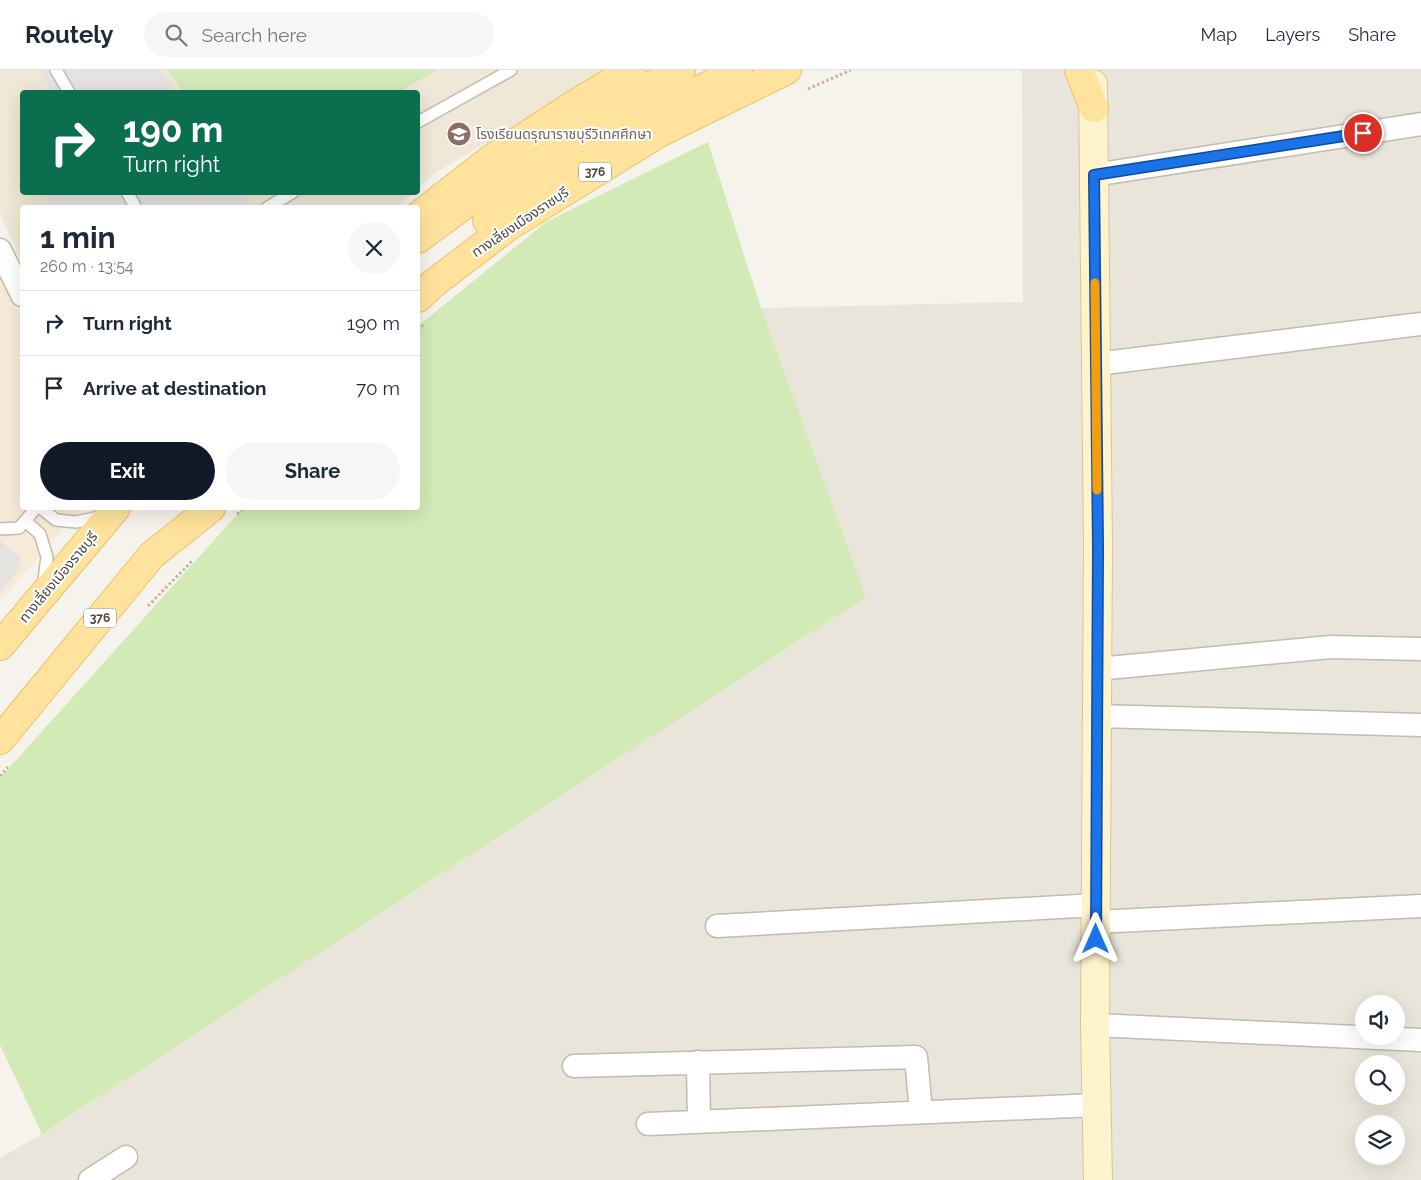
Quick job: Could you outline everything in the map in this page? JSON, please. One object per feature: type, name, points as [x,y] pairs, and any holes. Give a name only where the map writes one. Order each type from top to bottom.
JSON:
[{"type":"main road","points":[[420,214],[492,158],[631,70]]},
{"type":"main road","points":[[420,238],[516,167],[623,100],[681,70]]},
{"type":"main road","name":"ทางเลี่ยงเมืองราชบุรี","points":[[420,271],[529,189],[631,126],[738,70]]},
{"type":"main road","name":"ทางเลี่ยงเมืองราชบุรี","points":[[420,296],[434,282],[509,226],[659,133],[787,70]]},
{"type":"main road","points":[[1079,70],[1094,108]]},
{"type":"main road","points":[[1094,108],[1102,70]]},
{"type":"main road","name":"376","points":[[0,740],[152,555],[194,510]]},
{"type":"main road","name":"376","points":[[152,555],[208,510]]},
{"type":"main road","name":"ทางเลี่ยงเมืองราชบุรี","points":[[0,646],[113,511]]},
{"type":"street","points":[[1093,70],[1098,547],[1096,914],[1098,1180]]},
{"type":"street","points":[[1094,175],[1421,124]]},
{"type":"street","points":[[0,250],[20,291]]},
{"type":"street","points":[[1096,364],[1421,324]]},
{"type":"street","points":[[1097,670],[1331,646],[1421,649]]},
{"type":"street","points":[[1097,716],[1421,725]]},
{"type":"street","points":[[717,926],[1421,906]]},
{"type":"street","points":[[1096,1025],[1421,1040]]},
{"type":"street","points":[[574,1066],[916,1057],[921,1112]]},
{"type":"street","points":[[698,1062],[699,1122]]},
{"type":"street","points":[[648,1124],[1096,1104]]},
{"type":"street","points":[[90,1180],[126,1158]]},
{"type":"lane","points":[[420,121],[511,70]]},
{"type":"lane","points":[[60,72],[68,90]]},
{"type":"lane","points":[[272,205],[288,195]]},
{"type":"lane","points":[[0,529],[19,528],[34,510]]},
{"type":"lane","points":[[44,510],[56,520],[76,522],[113,511]]},
{"type":"lane","points":[[25,521],[40,534],[47,557],[42,596]]},
{"type":"shaded area","name":"โรงเรียนดรุณาราชบุรีวิเทศศึกษา","points":[[0,70],[607,70],[432,175],[420,187],[420,90],[20,90],[20,195],[411,195],[399,205],[20,205],[20,258],[0,213]]},
{"type":"shaded area","points":[[161,70],[175,90],[51,90],[40,71]]},
{"type":"shaded area","points":[[1022,70],[1421,70],[1421,1180],[0,1180],[0,1158],[42,1134],[866,597],[761,308],[1023,302]]},
{"type":"shaded area","points":[[44,195],[244,195],[252,205],[51,205]]},
{"type":"shaded area","points":[[0,277],[15,308],[20,313],[20,510],[79,510],[0,601]]},
{"type":"shaded area","points":[[0,541],[21,557],[18,571],[0,592]]},
{"type":"green space","points":[[168,70],[438,70],[402,90],[182,90]]},
{"type":"green space","points":[[708,142],[761,308],[866,597],[42,1134],[0,1045],[0,778],[241,510],[420,510],[420,324],[546,222]]},
{"type":"slow traffic","points":[[1095,283],[1097,490]]},
{"type":"place","name":"โรงเรียนดรุณาราชบุรีวิเทศศึกษา","points":[[459,134]]},
{"type":"route","points":[[1096,939],[1098,547],[1094,175],[1363,133]]}]
